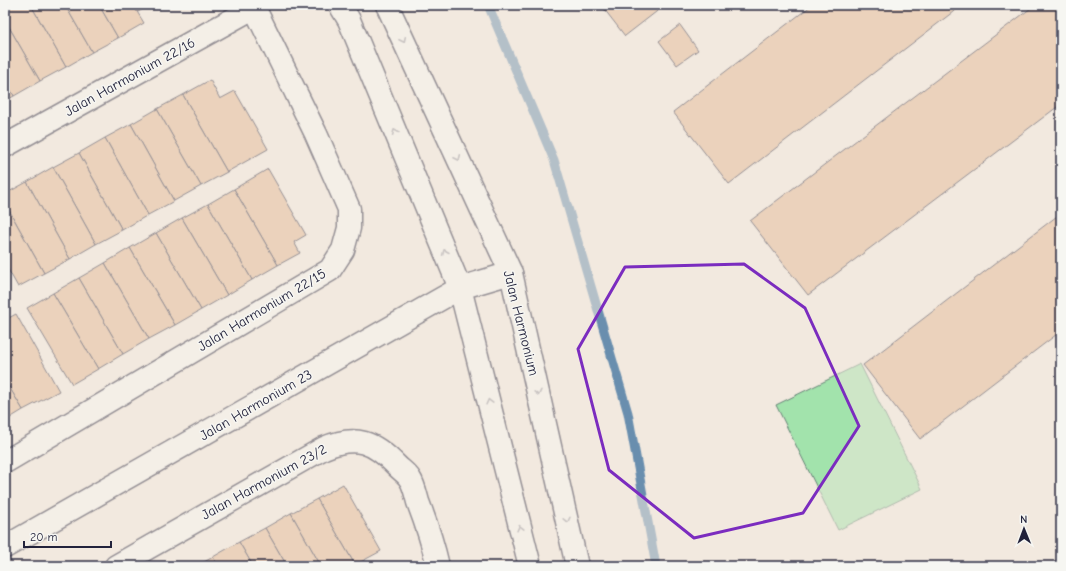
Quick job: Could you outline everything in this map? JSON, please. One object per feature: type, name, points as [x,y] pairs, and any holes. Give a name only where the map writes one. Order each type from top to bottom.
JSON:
[{"type":"street","points":[[340,5],[348,20],[460,288],[530,566]]},
{"type":"street","name":"Jalan Harmonium","points":[[387,5],[511,273],[577,566]]},
{"type":"street","name":"Jalan Harmonium 22/16","points":[[5,146],[254,6]]},
{"type":"street","name":"Jalan Harmonium 22/15","points":[[5,462],[330,270],[343,250],[349,228],[349,209],[316,134],[254,6]]},
{"type":"street","name":"Jalan Harmonium 23","points":[[5,547],[460,288],[511,273]]},
{"type":"street","name":"Jalan Harmonium 23/2","points":[[116,566],[324,448],[337,442],[351,440],[378,448],[410,479],[432,542],[438,566]]},
{"type":"highlighted area","points":[[744,264],[805,308],[859,426],[803,513],[694,538],[609,470],[578,349],[625,267]]},
{"type":"green space","points":[[860,364],[922,489],[838,530],[776,405]]},
{"type":"building","points":[[5,5],[31,5],[66,67],[40,81],[5,20]]},
{"type":"building","points":[[31,5],[65,5],[92,52],[66,67]]},
{"type":"building","points":[[65,5],[99,5],[118,38],[92,52]]},
{"type":"building","points":[[99,5],[133,5],[144,23],[118,38]]},
{"type":"building","points":[[133,5],[150,5],[138,12]]},
{"type":"building","points":[[601,5],[665,5],[625,36]]},
{"type":"building","points":[[812,5],[962,5],[729,184],[673,112]]},
{"type":"building","points":[[1035,5],[1061,5],[1061,104],[808,295],[750,221]]},
{"type":"building","points":[[5,20],[40,81],[14,96],[5,81]]},
{"type":"building","points":[[680,25],[698,50],[677,65],[659,41]]},
{"type":"building","points":[[210,80],[220,99],[235,91],[268,149],[227,172],[183,95]]},
{"type":"building","points":[[5,81],[14,96],[5,101]]},
{"type":"building","points":[[183,95],[227,172],[201,186],[157,109]]},
{"type":"building","points":[[157,109],[201,186],[174,201],[131,124]]},
{"type":"building","points":[[131,124],[174,201],[148,215],[105,138]]},
{"type":"building","points":[[105,138],[148,215],[122,230],[79,153]]},
{"type":"building","points":[[79,153],[122,230],[96,244],[53,167]]},
{"type":"building","points":[[53,167],[96,244],[70,259],[27,182]]},
{"type":"building","points":[[268,169],[306,235],[294,242],[300,253],[278,265],[234,189]]},
{"type":"building","points":[[27,182],[70,259],[44,273],[5,203],[5,194]]},
{"type":"building","points":[[234,189],[278,265],[252,280],[208,204]]},
{"type":"building","points":[[5,203],[44,273],[18,287],[5,264]]},
{"type":"building","points":[[208,204],[252,280],[227,295],[182,218]]},
{"type":"building","points":[[1061,213],[1061,331],[920,439],[863,365]]},
{"type":"building","points":[[182,218],[227,295],[201,310],[156,233]]},
{"type":"building","points":[[156,233],[201,310],[175,325],[130,248]]},
{"type":"building","points":[[130,248],[175,325],[149,339],[105,263]]},
{"type":"building","points":[[105,263],[149,339],[123,354],[79,278]]},
{"type":"building","points":[[79,278],[123,354],[98,369],[53,293]]},
{"type":"building","points":[[53,293],[98,369],[72,384],[27,308]]},
{"type":"building","points":[[16,314],[59,391],[23,410],[5,380],[5,320]]},
{"type":"building","points":[[5,380],[23,410],[5,421]]},
{"type":"building","points":[[343,484],[381,551],[355,565],[317,499]]},
{"type":"building","points":[[317,499],[355,565],[354,566],[321,566],[291,513]]},
{"type":"building","points":[[291,513],[321,566],[287,566],[265,528]]},
{"type":"building","points":[[265,528],[287,566],[253,566],[239,542]]},
{"type":"building","points":[[239,542],[253,566],[218,566],[213,557]]},
{"type":"building","points":[[213,557],[218,566],[197,566]]},
{"type":"waterway","points":[[488,5],[554,160],[628,413],[656,566]]}]
